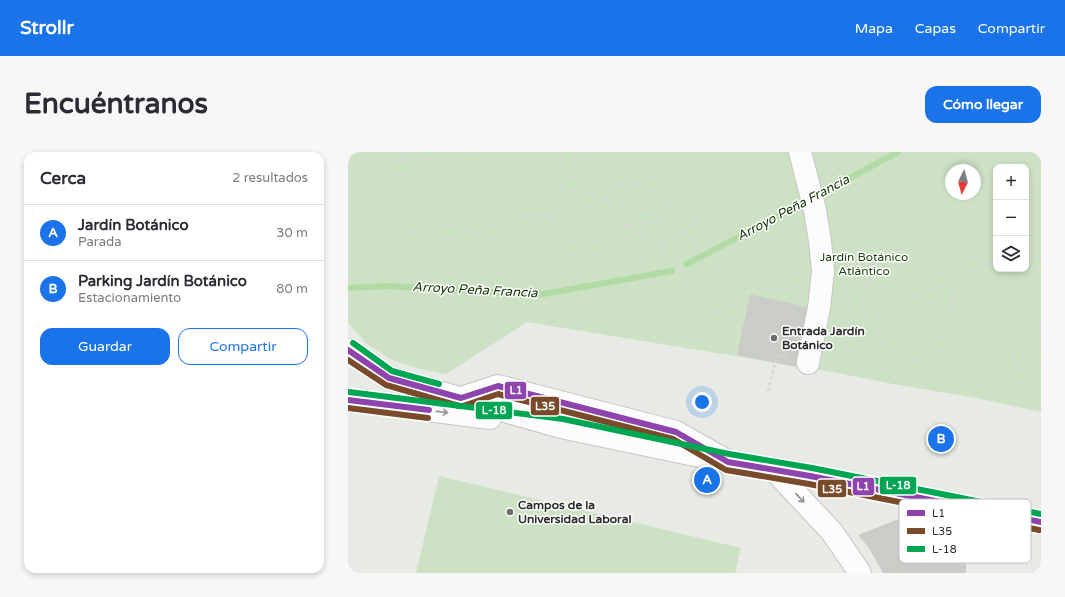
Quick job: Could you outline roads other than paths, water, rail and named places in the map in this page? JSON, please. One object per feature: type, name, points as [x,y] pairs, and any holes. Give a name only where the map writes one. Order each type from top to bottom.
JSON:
[{"type":"main road","points":[[800,152],[820,241],[822,274],[819,308],[808,362]]},
{"type":"main road","points":[[348,350],[389,378],[561,427],[728,462],[923,499]]},
{"type":"main road","points":[[461,398],[498,386],[676,432],[728,462]]},
{"type":"main road","points":[[348,400],[561,427]]},
{"type":"main road","points":[[774,470],[832,532],[860,573]]},
{"type":"main road","points":[[1031,520],[1041,522]]},
{"type":"waterway","name":"Arroyo Peña Francia","points":[[816,196],[898,152]]},
{"type":"waterway","name":"Arroyo Peña Francia","points":[[687,264],[808,200]]},
{"type":"waterway","name":"Arroyo Peña Francia","points":[[348,288],[387,286],[538,295],[672,271]]},
{"type":"place","name":"Entrada Jardín Botánico","points":[[774,338]]},
{"type":"place","name":"Parking Jardín Botánico","points":[[941,439]]},
{"type":"place","name":"Jardín Botánico","points":[[707,480]]},
{"type":"place","name":"Campos de la Universidad Laboral","points":[[510,512]]},
{"type":"park label","name":"Jardín Botánico Atlántico","points":[[864,264]]}]
